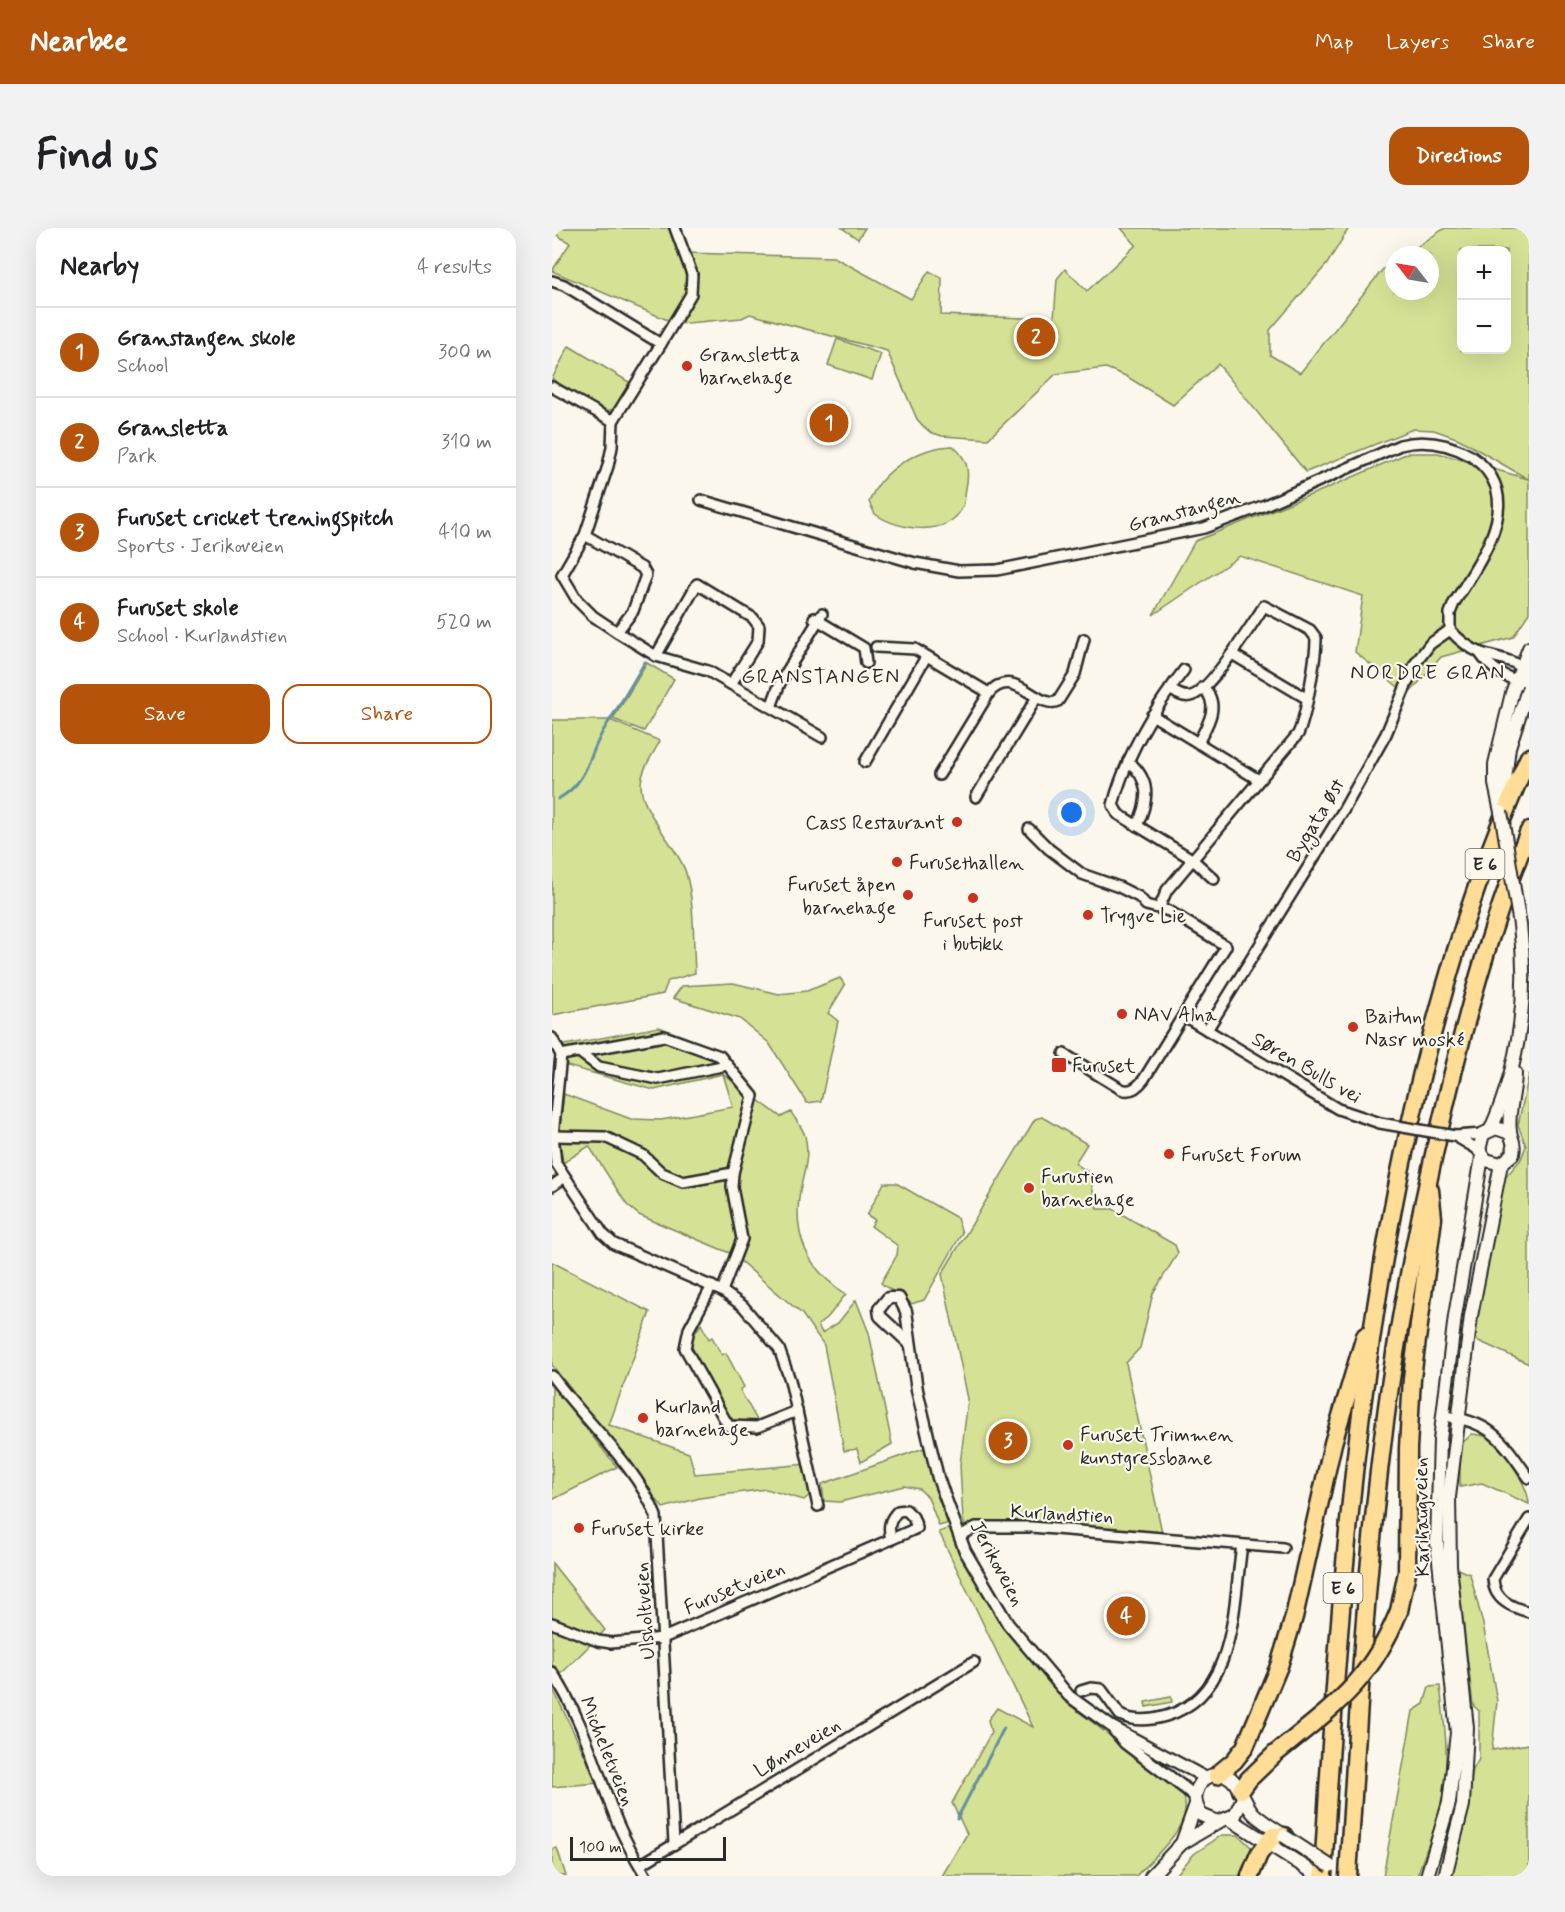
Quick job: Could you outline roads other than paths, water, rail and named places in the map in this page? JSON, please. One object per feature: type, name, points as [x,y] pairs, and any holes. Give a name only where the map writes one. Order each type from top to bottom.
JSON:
[{"type":"highway","name":"E 6","points":[[1321,1876],[1351,1502],[1377,1301],[1406,1141],[1438,1013],[1482,871],[1529,757]]},
{"type":"highway","name":"E 6","points":[[1346,1876],[1368,1585],[1380,1461],[1398,1333],[1428,1174],[1477,982],[1529,831]]},
{"type":"highway","name":"E 6","points":[[1242,1794],[1249,1779],[1275,1754],[1359,1682],[1380,1653],[1399,1611],[1407,1564],[1408,1440],[1412,1378],[1434,1218],[1428,1174]]},
{"type":"highway","points":[[1211,1777],[1234,1761],[1245,1747],[1279,1666],[1294,1617],[1332,1443],[1377,1301]]},
{"type":"highway","points":[[1250,1876],[1274,1837]]},
{"type":"main road","name":"Karihaugveien","points":[[1445,1876],[1461,1813],[1466,1765],[1466,1703],[1448,1540],[1449,1497],[1471,1316],[1501,1164],[1513,1154],[1515,1143],[1510,1133],[1515,1094],[1515,1069],[1524,1024],[1527,987],[1520,925],[1495,784],[1496,764],[1516,680],[1525,670],[1529,648]]},
{"type":"main road","name":"Karihaugveien","points":[[1501,812],[1509,747],[1529,686]]},
{"type":"main road","name":"Karihaugveien","points":[[1426,1876],[1449,1803],[1455,1768],[1456,1733],[1436,1522],[1443,1416],[1477,1151],[1482,1133],[1515,1069]]},
{"type":"main road","points":[[1482,1133],[1501,1128],[1510,1133]]},
{"type":"main road","points":[[1477,1151],[1491,1163],[1501,1164]]},
{"type":"main road","points":[[1182,1843],[1198,1786],[1211,1777]]},
{"type":"main road","name":"Jerikoveien","points":[[1211,1777],[1233,1779],[1254,1814],[1274,1837],[1321,1876]]},
{"type":"main road","points":[[1151,1876],[1182,1843],[1224,1821],[1239,1810],[1242,1794]]},
{"type":"main road","name":"Jerikoveien","points":[[1195,1800],[1206,1819],[1224,1821],[1274,1837],[1346,1876]]},
{"type":"street","points":[[562,576],[585,535],[612,447],[613,421],[691,294],[692,274],[675,228]]},
{"type":"street","points":[[552,281],[564,285],[661,344]]},
{"type":"street","points":[[552,387],[613,421]]},
{"type":"street","name":"Granstangen","points":[[701,500],[915,563],[959,571],[997,570],[1204,528],[1265,505],[1400,446],[1413,442],[1440,443],[1462,451],[1484,466],[1500,486],[1504,506],[1498,531],[1454,603],[1450,613],[1450,630]]},
{"type":"street","points":[[585,535],[642,568],[646,575],[633,610],[617,632]]},
{"type":"street","points":[[552,571],[562,576],[577,600],[593,616],[656,656],[683,662],[731,684],[822,737]]},
{"type":"street","points":[[656,656],[697,584],[753,618],[759,626],[758,641],[731,684]]},
{"type":"street","points":[[1160,906],[1162,897],[1192,859],[1298,734],[1304,720],[1316,639],[1310,630],[1264,606],[1232,654],[1203,687],[1192,696],[1178,695],[1170,689]]},
{"type":"street","points":[[771,707],[778,682],[818,618],[850,633],[864,648],[866,663]]},
{"type":"street","points":[[1450,630],[1458,639],[1479,652],[1525,670]]},
{"type":"street","name":"Bygata øst","points":[[1207,1030],[1343,811],[1389,728],[1415,664],[1430,644],[1450,630]]},
{"type":"street","points":[[939,776],[994,687],[1019,686],[1047,702],[1058,701],[1075,674],[1084,639]]},
{"type":"street","points":[[876,647],[903,646],[915,649],[989,693]]},
{"type":"street","points":[[1479,652],[1486,663],[1516,680],[1529,680]]},
{"type":"street","points":[[1232,654],[1306,698]]},
{"type":"street","points":[[865,762],[926,657]]},
{"type":"street","points":[[1184,670],[1152,715],[1128,761],[1113,805],[1118,814],[1192,859],[1214,879]]},
{"type":"street","points":[[1198,743],[1212,710],[1208,693],[1203,687]]},
{"type":"street","points":[[976,797],[1037,697]]},
{"type":"street","points":[[1152,715],[1259,780]]},
{"type":"street","points":[[1128,761],[1140,772],[1146,789],[1145,807],[1137,826]]},
{"type":"street","points":[[1029,828],[1073,868],[1086,876],[1119,887],[1139,897],[1146,905],[1160,906],[1226,946],[1144,1079],[1129,1091],[1121,1089],[1064,1054]]},
{"type":"street","name":"Søren Bulls vei","points":[[1184,1016],[1338,1109],[1357,1118],[1455,1136],[1482,1133]]},
{"type":"street","points":[[561,1055],[664,1036],[720,1056],[753,1096],[733,1173],[732,1188],[742,1239],[722,1291]]},
{"type":"street","points":[[552,1038],[561,1055],[553,1136],[556,1163],[603,1234],[615,1244],[722,1291],[742,1306],[779,1349],[797,1411],[818,1506]]},
{"type":"street","points":[[579,1052],[599,1067],[658,1079],[727,1065]]},
{"type":"street","points":[[553,1136],[605,1137],[643,1155],[662,1173],[683,1182],[733,1173]]},
{"type":"street","name":"Søren Bulls vei","points":[[1455,1136],[1477,1151]]},
{"type":"street","points":[[552,1186],[565,1177]]},
{"type":"street","points":[[712,1286],[689,1329],[685,1348],[729,1426],[758,1427],[797,1411]]},
{"type":"street","name":"Jerikoveien","points":[[909,1342],[917,1390],[938,1478],[965,1551],[1008,1624],[1070,1696],[1112,1727],[1179,1766],[1211,1777]]},
{"type":"street","name":"Ulsholtveien","points":[[552,1376],[628,1469],[652,1505],[656,1516],[674,1843]]},
{"type":"street","points":[[1443,1416],[1458,1418],[1494,1431],[1529,1478]]},
{"type":"street","points":[[1529,1519],[1503,1559],[1494,1579],[1496,1593],[1502,1600],[1529,1612]]},
{"type":"street","name":"Kurlandstien","points":[[960,1536],[976,1527],[1031,1527],[1283,1548]]},
{"type":"street","name":"Furusetveien","points":[[552,1623],[598,1641],[611,1643],[663,1638],[891,1539]]},
{"type":"street","points":[[1081,1691],[1091,1688],[1101,1689],[1120,1715],[1143,1720],[1174,1714],[1203,1694],[1216,1677],[1226,1650],[1242,1545]]},
{"type":"street","name":"Lønneveien","points":[[640,1865],[974,1662]]},
{"type":"street","name":"Micheletveien","points":[[552,1672],[568,1699],[601,1773],[615,1817],[646,1876]]},
{"type":"street","name":"Jerikoveien","points":[[1112,1727],[1125,1743],[1195,1800]]},
{"type":"waterway","points":[[558,799],[569,792],[583,775],[600,736],[645,662]]},
{"type":"waterway","points":[[957,1819],[1004,1728]]},
{"type":"place","name":"Gransletta","points":[[1036,337]]},
{"type":"place","name":"Gransletta barnehage","points":[[687,366]]},
{"type":"place","name":"Granstangen skole","points":[[829,423]]},
{"type":"place","name":"Cass Restaurant","points":[[957,822]]},
{"type":"place","name":"Furusethallen","points":[[897,862]]},
{"type":"place","name":"Furuset åpen barnehage","points":[[908,895]]},
{"type":"place","name":"Furuset post i butikk","points":[[973,898]]},
{"type":"place","name":"Trygve Lie","points":[[1088,915]]},
{"type":"place","name":"NAV Alna","points":[[1122,1014]]},
{"type":"place","name":"Baitun Nasr moské","points":[[1353,1027]]},
{"type":"place","name":"Furuset","points":[[1059,1065]]},
{"type":"place","name":"Furuset Forum","points":[[1169,1154]]},
{"type":"place","name":"Furustien barnehage","points":[[1029,1188]]},
{"type":"place","name":"Kurland barnehage","points":[[643,1418]]},
{"type":"place","name":"Furuset cricket treningspitch","points":[[1008,1441]]},
{"type":"place","name":"Furuset Trimmen kunstgressbane","points":[[1068,1445]]},
{"type":"place","name":"Furuset kirke","points":[[579,1528]]},
{"type":"place","name":"Furuset skole","points":[[1126,1616]]},
{"type":"district","name":"NORDRE GRAN","points":[[1428,672]]},
{"type":"district","name":"GRANSTANGEN","points":[[821,676]]}]
